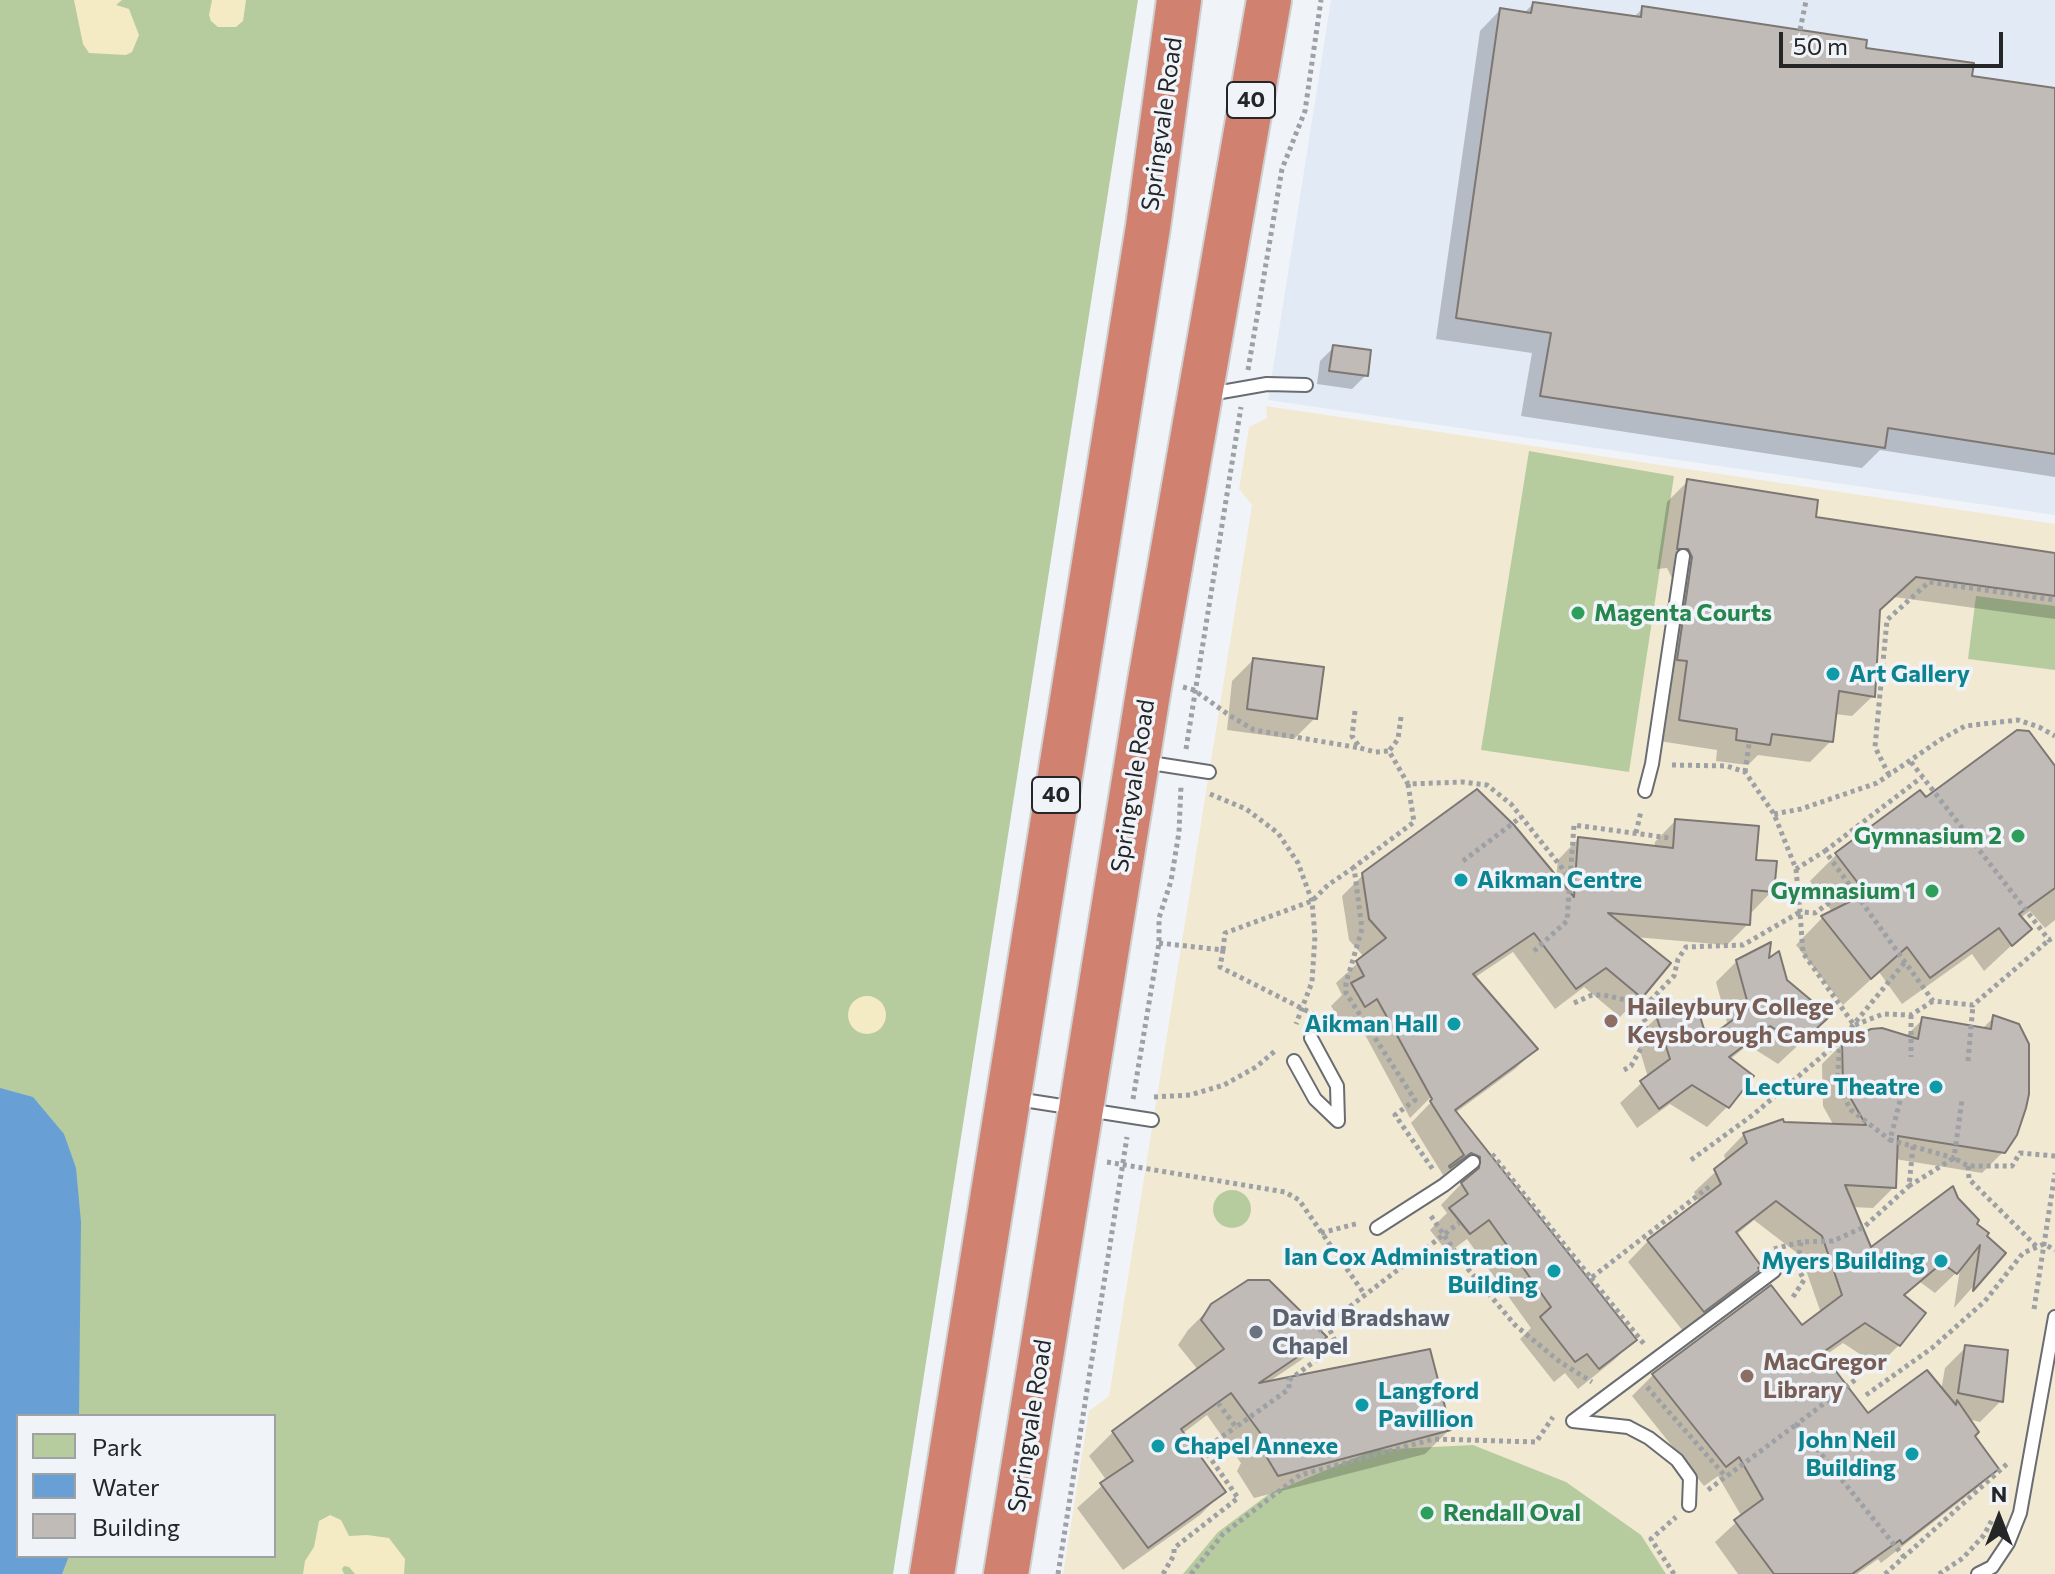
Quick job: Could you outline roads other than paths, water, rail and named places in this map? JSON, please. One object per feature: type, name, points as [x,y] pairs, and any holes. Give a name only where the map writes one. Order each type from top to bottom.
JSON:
[{"type":"highway","name":"Springvale Road","points":[[932,1574],[1148,227],[1179,0]]},
{"type":"highway","name":"Springvale Road","points":[[1006,1574],[1150,681],[1269,0]]},
{"type":"lane","points":[[1201,396],[1267,384],[1306,385]]},
{"type":"lane","points":[[1645,791],[1652,764],[1683,556]]},
{"type":"lane","points":[[1135,772],[1209,772]]},
{"type":"lane","points":[[1294,1061],[1315,1099],[1338,1121],[1337,1086],[1311,1038]]},
{"type":"lane","points":[[1010,1098],[1152,1120]]},
{"type":"lane","points":[[1377,1228],[1444,1185],[1473,1162]]},
{"type":"lane","points":[[1689,1505],[1690,1478],[1677,1460],[1649,1438],[1628,1427],[1573,1421],[1774,1271]]},
{"type":"lane","points":[[1978,1574],[1992,1567],[2008,1543],[2020,1513],[2055,1317]]},
{"type":"water","points":[[0,1088],[33,1097],[64,1134],[76,1168],[81,1222],[79,1414],[16,1414],[16,1558],[68,1558],[62,1574],[0,1574]]},
{"type":"place","name":"Magenta Courts","points":[[1578,613]]},
{"type":"place","name":"Art Gallery","points":[[1833,674]]},
{"type":"place","name":"Gymnasium 2","points":[[2018,836]]},
{"type":"place","name":"Aikman Centre","points":[[1461,880]]},
{"type":"place","name":"Gymnasium 1","points":[[1932,891]]},
{"type":"place","name":"Haileybury College Keysborough Campus","points":[[1611,1021]]},
{"type":"place","name":"Aikman Hall","points":[[1454,1024]]},
{"type":"place","name":"Lecture Theatre","points":[[1936,1087]]},
{"type":"place","name":"Myers Building","points":[[1941,1261]]},
{"type":"place","name":"Ian Cox Administration Building","points":[[1554,1271]]},
{"type":"place","name":"David Bradshaw Chapel","points":[[1256,1332]]},
{"type":"place","name":"MacGregor Library","points":[[1747,1376]]},
{"type":"place","name":"Langford Pavillion","points":[[1362,1405]]},
{"type":"place","name":"Chapel Annexe","points":[[1158,1446]]},
{"type":"place","name":"John Neil Building","points":[[1912,1454]]},
{"type":"place","name":"Rendall Oval","points":[[1427,1513]]}]
